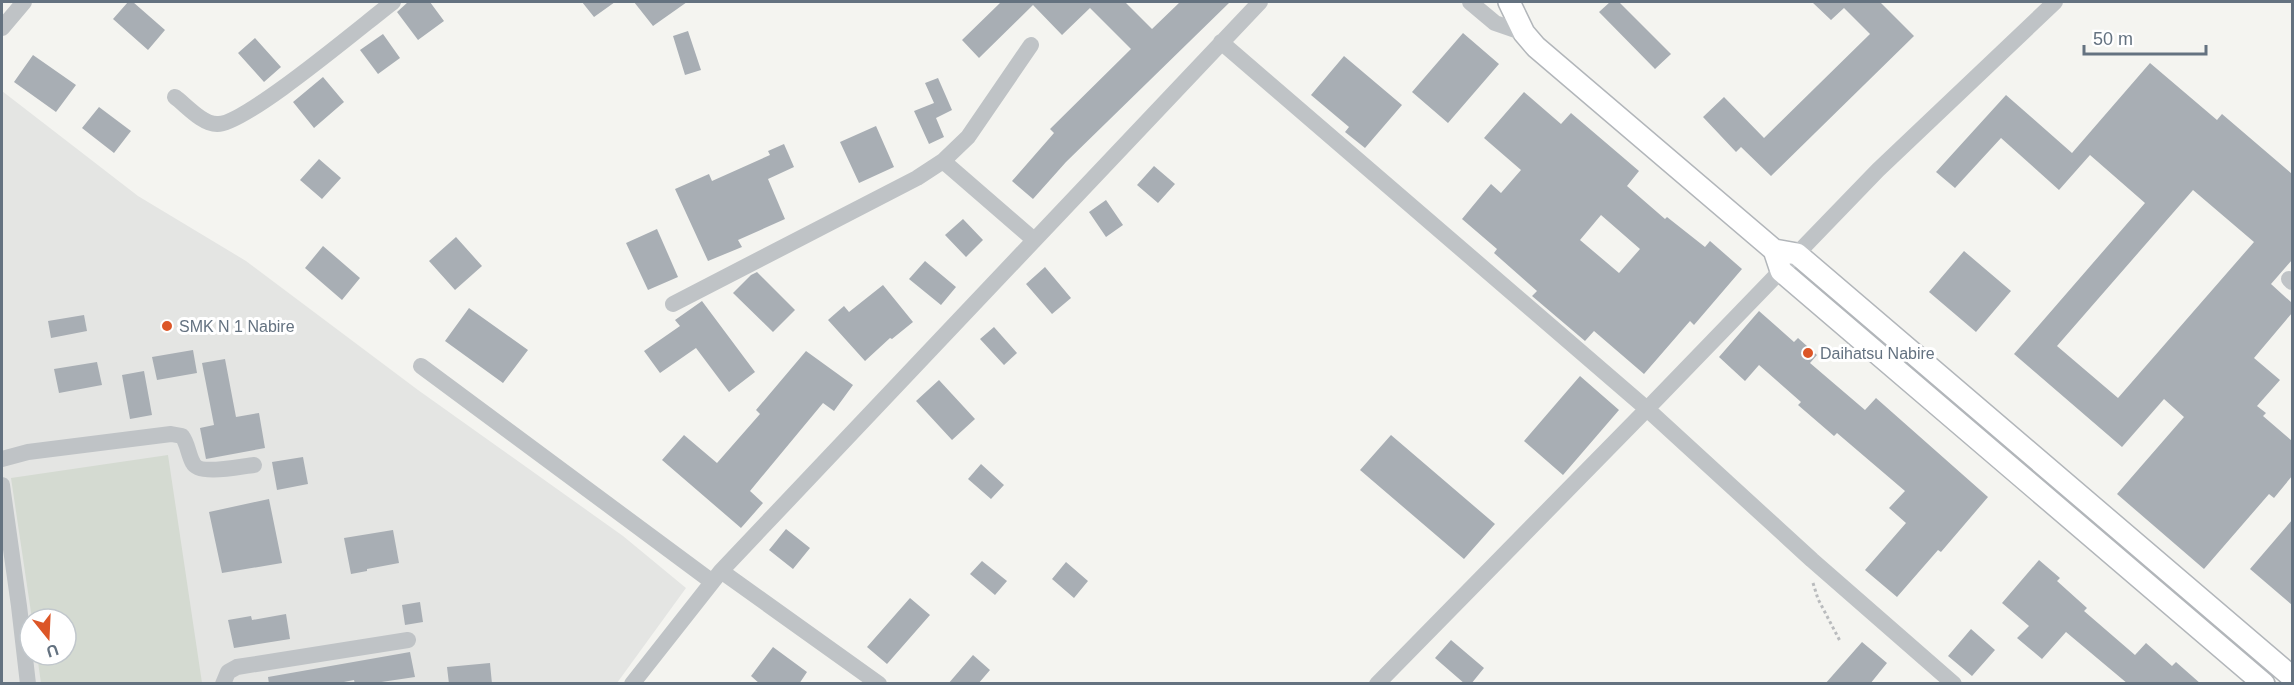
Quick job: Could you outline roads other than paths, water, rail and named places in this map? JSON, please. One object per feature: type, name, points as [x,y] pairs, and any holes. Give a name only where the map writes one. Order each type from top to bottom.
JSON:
[{"type":"main road","points":[[1509,2],[1524,33],[1536,47],[1774,249],[1797,254],[2292,677]]},
{"type":"main road","points":[[1774,249],[1781,271],[2264,684]]},
{"type":"street","points":[[2,28],[24,2]]},
{"type":"street","points":[[175,97],[210,123],[229,122],[279,90],[393,2]]},
{"type":"street","points":[[632,684],[716,576],[1260,2]]},
{"type":"street","points":[[1470,2],[1495,22],[1524,33]]},
{"type":"street","points":[[1377,684],[1878,170],[2055,2]]},
{"type":"street","points":[[1221,42],[1647,409],[1812,560],[1954,684]]},
{"type":"street","points":[[673,304],[917,178],[943,161],[968,137],[1031,45]]},
{"type":"street","points":[[943,161],[1033,239]]},
{"type":"street","points":[[421,366],[716,576],[879,684]]},
{"type":"street","points":[[2,459],[28,452],[171,434],[182,436],[193,464],[198,469],[254,465]]},
{"type":"street","points":[[2,485],[28,684]]},
{"type":"street","points":[[223,684],[228,672],[237,668],[408,640]]},
{"type":"place","name":"SMK N 1 Nabire","points":[[167,326]]},
{"type":"place","name":"Daihatsu Nabire","points":[[1808,353]]}]
